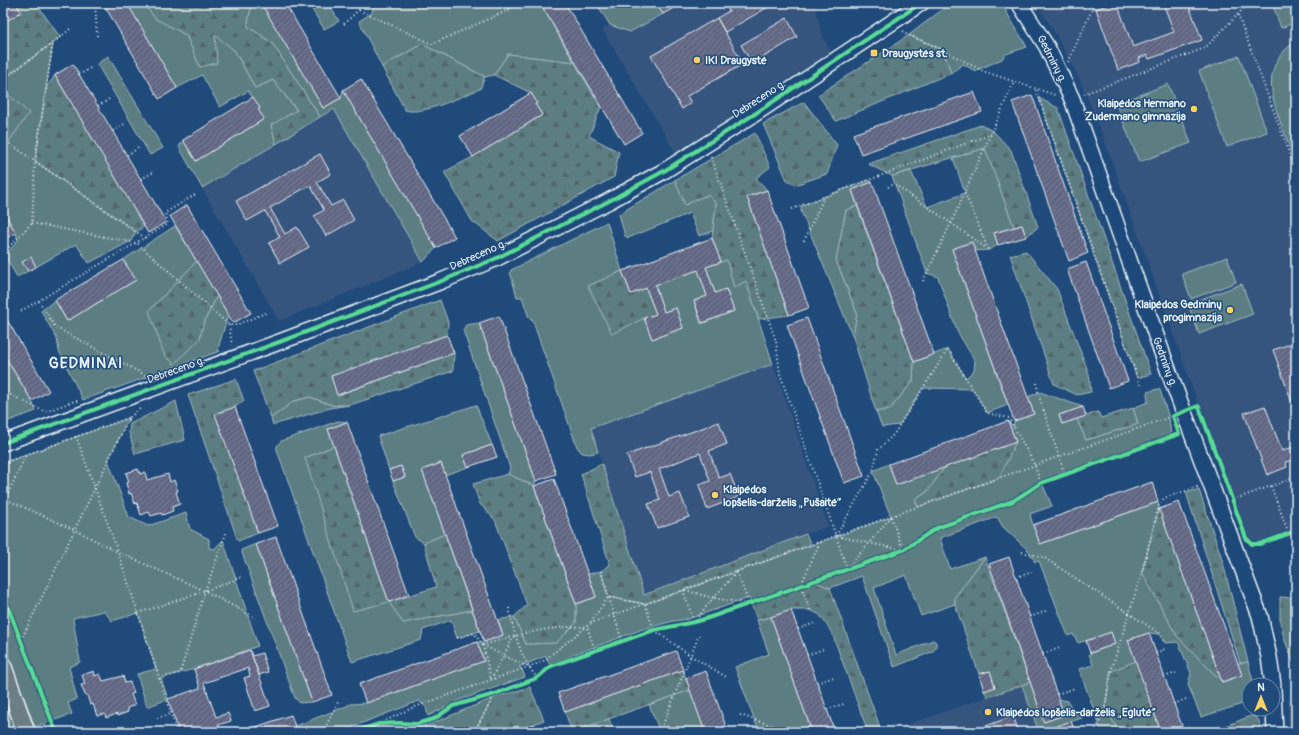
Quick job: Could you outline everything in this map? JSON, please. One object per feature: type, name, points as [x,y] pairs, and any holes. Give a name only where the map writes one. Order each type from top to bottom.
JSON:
[{"type":"main road","points":[[3,667],[26,732]]},
{"type":"street","name":"Debreceno g.","points":[[3,443],[282,341],[487,262],[609,202],[664,171],[753,115],[921,3]]},
{"type":"street","name":"Gedminų g.","points":[[1019,3],[1047,47],[1072,99],[1170,375],[1260,616],[1269,657],[1271,677]]},
{"type":"street","points":[[1274,717],[1275,732]]},
{"type":"path","points":[[95,3],[98,36]]},
{"type":"path","points":[[344,24],[366,3]]},
{"type":"path","points":[[359,10],[432,44],[511,9],[503,3]]},
{"type":"path","points":[[1068,62],[1095,3]]},
{"type":"path","points":[[893,22],[906,34],[943,50],[985,72],[1059,97],[1072,99],[1205,48],[1249,3]]},
{"type":"path","points":[[1238,15],[1296,171]]},
{"type":"path","points":[[3,79],[70,30]]},
{"type":"path","points":[[3,253],[32,223],[35,161],[53,43]]},
{"type":"path","points":[[79,75],[92,67]]},
{"type":"path","points":[[923,281],[965,193],[1014,82]]},
{"type":"path","points":[[1036,89],[1140,385]]},
{"type":"path","points":[[98,106],[111,98]]},
{"type":"path","points":[[113,131],[126,123]]},
{"type":"path","points":[[792,209],[991,134]]},
{"type":"path","points":[[3,139],[145,238]]},
{"type":"path","points":[[704,145],[712,160],[776,341],[780,374],[847,569],[891,517]]},
{"type":"path","points":[[127,155],[140,147]]},
{"type":"path","points":[[141,180],[154,172]]},
{"type":"path","points":[[888,187],[894,184],[989,250],[965,193]]},
{"type":"path","points":[[21,311],[168,224],[165,213],[196,194]]},
{"type":"path","points":[[804,242],[824,197]]},
{"type":"path","points":[[32,223],[137,243],[229,324],[236,325],[268,312]]},
{"type":"path","points":[[39,301],[55,326],[148,377],[141,379]]},
{"type":"path","points":[[229,324],[232,347]]},
{"type":"path","points":[[836,536],[873,471],[878,450],[894,434],[948,348],[987,412],[1009,418],[1035,466],[1042,483]]},
{"type":"path","points":[[1037,383],[1038,393],[1064,475]]},
{"type":"path","points":[[3,390],[45,412],[74,401],[83,400]]},
{"type":"path","points":[[3,463],[129,418],[144,405]]},
{"type":"path","points":[[591,623],[1173,416]]},
{"type":"path","points":[[21,640],[129,418]]},
{"type":"path","points":[[76,436],[118,552],[177,732]]},
{"type":"path","points":[[3,504],[26,454]]},
{"type":"path","points":[[1233,500],[1296,477]]},
{"type":"path","points":[[1093,732],[1099,724],[1105,707],[1111,671],[1142,572],[1159,505],[1164,498],[1196,487],[1195,481]]},
{"type":"path","points":[[1271,486],[1289,534]]},
{"type":"path","points":[[4,499],[74,530],[205,592],[256,618]]},
{"type":"path","points":[[836,536],[903,550],[891,517]]},
{"type":"path","points":[[159,679],[180,673],[205,592],[227,531]]},
{"type":"path","points":[[810,610],[801,584],[820,542]]},
{"type":"path","points":[[1022,552],[1043,557],[1159,634],[1165,643]]},
{"type":"path","points":[[601,571],[622,641]]},
{"type":"path","points":[[683,590],[713,598],[749,604],[737,572]]},
{"type":"path","points":[[683,590],[694,622],[713,598],[737,572]]},
{"type":"path","points":[[1016,577],[1032,572]]},
{"type":"path","points":[[138,613],[205,592],[242,577]]},
{"type":"path","points":[[608,597],[645,604]]},
{"type":"path","points":[[378,724],[412,708],[542,662],[587,627],[608,597]]},
{"type":"path","points":[[645,604],[654,630],[691,656],[728,678]]},
{"type":"path","points":[[509,608],[514,636],[528,667],[537,678]]},
{"type":"path","points":[[1030,617],[1046,611]]},
{"type":"path","points":[[798,629],[815,623]]},
{"type":"path","points":[[483,645],[514,636],[572,626],[587,627]]},
{"type":"path","points":[[587,627],[595,650]]},
{"type":"path","points":[[457,638],[474,633],[483,645],[491,680]]},
{"type":"path","points":[[660,732],[699,635]]},
{"type":"path","points":[[491,680],[514,636]]},
{"type":"path","points":[[483,645],[528,667]]},
{"type":"path","points":[[1043,654],[1060,648]]},
{"type":"path","points":[[1156,653],[1167,648]]},
{"type":"path","points":[[807,656],[824,649]]},
{"type":"path","points":[[1164,677],[1176,672]]},
{"type":"path","points":[[817,683],[834,677]]},
{"type":"path","points":[[1057,694],[1075,688]]},
{"type":"path","points":[[474,732],[495,694]]},
{"type":"path","points":[[1174,704],[1186,699]]},
{"type":"path","points":[[324,732],[338,702]]},
{"type":"path","points":[[827,709],[844,704]]},
{"type":"path","points":[[157,718],[171,714]]},
{"type":"path","points":[[740,714],[792,732]]},
{"type":"path","points":[[417,724],[438,732]]},
{"type":"path","points":[[1184,732],[1197,727]]},
{"type":"path","points":[[843,732],[853,728]]},
{"type":"shaded area","points":[[656,3],[815,3],[823,38],[832,53],[677,155],[602,29],[610,25],[631,32],[663,14]]},
{"type":"shaded area","points":[[1036,3],[1296,3],[1296,531],[1260,544],[1252,544],[1246,538],[1104,139],[1079,78],[1053,29]]},
{"type":"shaded area","points":[[334,109],[423,262],[279,321],[202,188]]},
{"type":"shaded area","name":"Klaipėdos lopšelis-darželis „Pušaitė“","points":[[773,364],[828,526],[644,595],[591,428]]},
{"type":"shaded area","name":"Klaipėdos lopšelis-darželis „Eglutė“","points":[[1022,685],[1039,732],[900,732],[903,726]]},
{"type":"shaded area","points":[[1296,698],[1296,732],[1288,732],[1288,701]]},
{"type":"green space","points":[[16,3],[36,3],[60,37],[3,79],[3,23],[21,12]]},
{"type":"green space","points":[[127,3],[143,3],[156,19],[186,35],[200,67],[215,34],[235,51],[255,88],[273,80],[297,111],[271,125],[276,144],[202,188],[179,147],[183,140],[196,161],[264,119],[258,109],[260,108],[248,91],[220,107],[202,75],[177,88]]},
{"type":"green space","points":[[143,3],[252,3],[247,26],[272,43],[320,117],[276,144],[271,125],[297,110],[273,80],[255,88],[235,51],[215,35],[217,63],[200,67],[186,35],[156,19]]},
{"type":"green space","points":[[252,3],[261,3],[323,108],[341,98],[343,90],[436,248],[423,262],[334,109],[320,117],[272,43],[247,26]]},
{"type":"green space","points":[[308,3],[328,3],[339,21],[324,29]]},
{"type":"green space","points":[[374,3],[540,3],[574,62],[508,54],[494,75],[485,77],[422,44],[382,67],[359,21],[372,13]]},
{"type":"green space","points":[[596,3],[656,3],[663,14],[630,32],[610,25]]},
{"type":"green space","points":[[951,3],[1001,3],[1027,47],[1006,54],[1002,59],[975,71],[963,64],[951,73],[943,50],[909,35]]},
{"type":"green space","points":[[1272,3],[1296,3],[1296,22],[1281,28]]},
{"type":"green space","points":[[909,35],[943,50],[951,73],[836,121],[818,95]]},
{"type":"green space","points":[[1296,41],[1296,164],[1277,112],[1272,89],[1272,79],[1278,59],[1285,50]]},
{"type":"green space","points":[[53,43],[35,161],[136,232],[131,241],[89,263],[76,244],[36,267],[23,262],[28,271],[17,277],[5,256],[18,240],[16,233],[3,211],[3,139],[8,143],[28,114],[3,90],[3,79]]},
{"type":"green space","points":[[422,44],[485,77],[480,89],[431,108],[412,111],[405,110],[382,67]]},
{"type":"green space","points":[[508,54],[574,62],[601,107],[589,136],[619,152],[614,177],[498,241],[472,221],[444,172],[473,157],[542,115],[535,104],[537,103],[531,93],[494,75]]},
{"type":"green space","points":[[108,56],[163,148],[150,155],[97,64]]},
{"type":"green space","points":[[1239,56],[1267,132],[1227,147],[1199,71]]},
{"type":"green space","points":[[55,75],[145,226],[136,232],[35,161],[46,89]]},
{"type":"green space","points":[[1168,84],[1191,143],[1139,162],[1116,104]]},
{"type":"green space","points":[[3,90],[29,113],[8,143],[3,139]]},
{"type":"green space","points":[[1039,98],[1058,108],[1151,374],[1137,378]]},
{"type":"green space","points":[[804,102],[837,145],[827,174],[795,185],[787,180],[763,124]]},
{"type":"green space","points":[[981,125],[993,131],[1011,150],[1038,227],[1026,237],[1022,225],[1014,227],[985,148],[892,176],[868,164]]},
{"type":"green space","points":[[755,133],[770,167],[756,178],[767,190],[747,197],[789,315],[759,319],[746,281],[734,288],[727,260],[721,262],[712,238],[716,203],[708,195],[685,205],[675,180]]},
{"type":"green space","points":[[985,148],[1014,227],[994,233],[998,245],[989,250],[975,251],[972,242],[952,249],[1008,405],[987,413],[973,389],[923,388],[899,425],[882,427],[876,412],[890,409],[913,381],[914,362],[948,349],[966,378],[974,370],[975,361],[957,331],[938,277],[927,273],[892,176],[911,171],[927,207],[965,193],[953,158]]},
{"type":"green space","points":[[675,180],[685,205],[708,195],[716,203],[713,231],[699,236],[690,213],[628,238],[625,236],[619,214]]},
{"type":"green space","points":[[869,180],[872,182],[852,190],[857,206],[846,210],[836,260],[857,313],[853,337],[801,211],[802,205]]},
{"type":"green space","points":[[857,206],[914,362],[913,381],[890,409],[876,412],[853,337],[857,313],[836,260],[846,210]]},
{"type":"green space","points":[[607,222],[622,271],[589,286],[644,318],[652,339],[683,328],[676,308],[664,312],[655,285],[698,270],[707,296],[694,301],[701,324],[734,311],[726,289],[715,293],[706,267],[727,260],[734,287],[746,281],[773,364],[591,428],[598,452],[590,454],[582,453],[577,447],[532,319],[529,318],[522,297],[517,297],[510,272],[511,270]]},
{"type":"green space","points":[[175,226],[197,261],[149,311],[200,339],[203,324],[217,296],[228,315],[218,349],[220,351],[83,400],[59,351],[57,339],[41,311],[55,300],[67,321],[136,280],[123,260]]},
{"type":"green space","points":[[1026,251],[1057,289],[1089,374],[1091,392],[1077,395],[1054,384],[1010,255]]},
{"type":"green space","points":[[1227,257],[1236,282],[1191,299],[1182,274]]},
{"type":"green space","points":[[197,261],[217,296],[203,324],[200,339],[174,364],[164,354],[149,311]]},
{"type":"green space","points":[[622,271],[631,294],[646,288],[656,314],[644,318],[612,334],[588,286]]},
{"type":"green space","points":[[1242,284],[1253,314],[1199,334],[1188,304]]},
{"type":"green space","points":[[440,300],[448,322],[447,335],[331,377],[338,395],[454,353],[453,371],[350,405],[332,405],[310,397],[294,401],[271,418],[253,371]]},
{"type":"green space","points":[[479,323],[536,481],[534,486],[508,474],[510,468],[463,330],[466,325]]},
{"type":"green space","points":[[8,362],[32,401],[36,411],[3,423],[3,372]]},
{"type":"green space","points":[[236,379],[244,401],[235,407],[216,415],[258,533],[238,541],[188,395]]},
{"type":"green space","points":[[1158,389],[1160,390],[1169,418],[1171,436],[1042,483],[1052,506],[1030,514],[1033,525],[1040,544],[1158,502],[1159,509],[1142,572],[1177,636],[1222,682],[1242,675],[1237,663],[1248,662],[1252,677],[1241,677],[1241,704],[1201,717],[1188,685],[1191,673],[1178,642],[1165,643],[1159,634],[1149,633],[1128,640],[1136,661],[1105,707],[1119,732],[1102,732],[1079,669],[1093,665],[1089,654],[1115,644],[1111,633],[1078,643],[1073,634],[1068,636],[1039,561],[1035,562],[1029,551],[1003,527],[997,517],[940,538],[950,569],[985,557],[955,597],[955,604],[921,616],[906,575],[874,588],[896,655],[933,640],[936,642],[936,648],[932,652],[894,667],[862,576],[830,588],[812,581],[751,603],[749,598],[688,619],[643,629],[549,664],[546,656],[519,667],[522,669],[525,677],[460,700],[428,716],[426,707],[419,701],[339,732],[297,732],[295,726],[350,704],[366,703],[484,661],[477,642],[484,642],[503,635],[497,620],[514,617],[526,644],[556,643],[576,623],[576,604],[596,597],[588,574],[601,571],[608,597],[645,604],[891,517],[873,471],[889,464],[896,485],[945,467],[927,492],[915,500],[1016,442],[1008,421],[1014,427],[1014,421],[1034,414],[1028,397],[1040,392],[1083,407],[1059,415],[1062,424],[1077,419],[1086,440],[1138,424],[1133,408],[1148,402],[1147,392]]},
{"type":"green space","points":[[310,397],[332,405],[350,405],[330,408],[273,425],[271,418],[294,401]]},
{"type":"green space","points":[[176,401],[185,440],[135,454],[129,432],[130,424]]},
{"type":"green space","points":[[476,405],[492,445],[463,455],[468,467],[445,475],[441,463],[422,470],[445,534],[424,543],[415,537],[393,481],[405,476],[401,466],[389,470],[378,436]]},
{"type":"green space","points":[[1133,408],[1138,424],[1086,440],[1077,419],[1098,412],[1101,418]]},
{"type":"green space","points":[[129,418],[108,460],[129,517],[148,526],[186,513],[190,529],[209,539],[209,548],[214,549],[223,540],[258,646],[194,669],[161,678],[168,699],[147,707],[137,674],[156,669],[138,613],[112,621],[104,611],[73,618],[80,662],[69,667],[77,699],[68,703],[72,714],[35,727],[3,642],[3,463]]},
{"type":"green space","points":[[338,421],[347,422],[328,429],[334,446],[305,458],[403,623],[472,610],[480,631],[457,638],[451,620],[423,630],[421,640],[352,662],[277,450],[277,446],[281,441]]},
{"type":"green space","points":[[1016,442],[999,478],[918,507],[915,500],[927,492],[945,467]]},
{"type":"green space","points":[[334,446],[389,602],[353,611],[305,458]]},
{"type":"green space","points":[[602,464],[644,595],[806,534],[811,545],[645,604],[608,597],[601,571],[610,565],[581,474]]},
{"type":"green space","points":[[508,474],[534,486],[576,604],[576,623],[556,643],[526,644],[514,617],[527,605],[495,520],[480,504],[473,484]]},
{"type":"green space","points":[[1199,490],[1222,559],[1248,662],[1240,663],[1186,492]]},
{"type":"green space","points":[[1159,509],[1222,682],[1177,636],[1142,572]]},
{"type":"green space","points":[[445,534],[472,610],[403,623],[389,602],[436,587],[424,543]]},
{"type":"green space","points":[[256,544],[312,702],[300,703],[295,698],[241,550]]},
{"type":"green space","points":[[985,557],[1030,682],[988,697],[984,691],[995,687],[990,671],[979,674],[955,604],[955,597]]},
{"type":"green space","points":[[812,581],[830,588],[880,727],[873,732],[868,732],[832,633],[820,615],[810,610],[791,610],[757,620],[751,603]]},
{"type":"green space","points":[[1280,597],[1296,598],[1296,668],[1285,641],[1280,622]]},
{"type":"green space","points":[[771,617],[812,732],[759,732],[735,667],[769,654],[757,620]]},
{"type":"green space","points":[[1136,661],[1161,732],[1119,732],[1105,707],[1111,671]]},
{"type":"green space","points":[[683,670],[690,690],[572,732],[565,712]]},
{"type":"green space","points":[[1030,682],[1044,722],[1064,715],[1058,699],[1068,701],[1073,712],[1082,718],[1052,728],[1053,732],[1039,732],[1022,685]]},
{"type":"green space","points":[[530,687],[544,720],[514,732],[474,732],[493,698]]},
{"type":"green space","points":[[690,690],[705,732],[660,732],[649,705]]},
{"type":"green space","points":[[3,696],[16,732],[3,732]]},
{"type":"green space","points":[[493,698],[474,732],[403,732],[433,723]]},
{"type":"green space","points":[[1248,717],[1256,717],[1259,721],[1260,732],[1210,732]]},
{"type":"green space","points":[[609,719],[614,732],[573,732]]},
{"type":"building","points":[[3,3],[16,3],[21,12],[3,23]]},
{"type":"building","points":[[72,3],[80,3],[74,7]]},
{"type":"building","points":[[103,3],[127,3],[177,88],[159,99]]},
{"type":"building","points":[[261,3],[285,3],[341,98],[323,108]]},
{"type":"building","points":[[540,3],[565,3],[642,133],[624,144]]},
{"type":"building","points":[[656,3],[682,3],[663,14]]},
{"type":"building","points":[[724,3],[775,3],[725,32],[717,18],[729,11]]},
{"type":"building","points":[[1117,3],[1133,47],[1174,32],[1163,3],[1188,3],[1202,40],[1149,59],[1147,55],[1139,58],[1140,62],[1118,70],[1096,9]]},
{"type":"building","name":"IKI Draugystė","points":[[717,18],[743,64],[687,96],[691,103],[682,109],[651,56]]},
{"type":"building","points":[[787,18],[797,37],[752,64],[741,45]]},
{"type":"building","points":[[73,64],[166,222],[148,233],[55,75]]},
{"type":"building","points":[[361,79],[455,237],[436,248],[343,90]]},
{"type":"building","points":[[974,92],[982,112],[861,154],[853,134]]},
{"type":"building","points":[[531,93],[537,103],[535,104],[542,115],[473,157],[460,136]]},
{"type":"building","points":[[1032,95],[1088,253],[1069,261],[1012,102]]},
{"type":"building","points":[[253,97],[260,108],[258,109],[264,119],[196,161],[183,140]]},
{"type":"building","points":[[320,154],[331,174],[317,182],[331,206],[343,200],[354,220],[326,236],[314,216],[324,210],[310,185],[270,208],[285,234],[297,227],[309,247],[280,263],[269,243],[280,237],[265,211],[247,221],[236,201]]},
{"type":"building","points":[[872,182],[934,354],[914,362],[852,190]]},
{"type":"building","points":[[767,190],[809,308],[789,315],[747,197]]},
{"type":"building","points":[[187,205],[251,313],[233,323],[170,216]]},
{"type":"building","points":[[3,211],[16,233],[3,240]]},
{"type":"building","points":[[1022,225],[1026,237],[998,245],[994,233]]},
{"type":"building","points":[[712,238],[721,262],[706,267],[715,293],[726,289],[734,311],[702,323],[694,301],[707,296],[698,270],[655,285],[664,312],[676,308],[683,328],[652,339],[644,318],[656,314],[646,288],[631,294],[622,271]]},
{"type":"building","points":[[972,242],[1034,414],[1014,421],[952,249]]},
{"type":"building","points":[[31,257],[36,267],[28,271],[22,262]]},
{"type":"building","points":[[123,260],[136,280],[67,321],[55,300]]},
{"type":"building","points":[[1086,262],[1128,381],[1109,388],[1067,269]]},
{"type":"building","points":[[3,313],[49,391],[32,401],[3,353]]},
{"type":"building","points":[[499,316],[556,474],[536,481],[479,323]]},
{"type":"building","points":[[807,318],[864,476],[844,483],[787,325]]},
{"type":"building","points":[[447,335],[454,353],[337,395],[331,376]]},
{"type":"building","points":[[1296,342],[1296,401],[1292,402],[1273,350]]},
{"type":"building","points":[[1265,406],[1282,451],[1296,446],[1296,459],[1285,462],[1287,467],[1267,475],[1244,413]]},
{"type":"building","points":[[235,407],[278,526],[258,533],[215,414]]},
{"type":"building","points":[[1083,407],[1086,416],[1062,424],[1059,415]]},
{"type":"building","points":[[1008,421],[1016,442],[896,485],[889,464]]},
{"type":"building","points":[[347,422],[409,595],[389,602],[328,429]]},
{"type":"building","points":[[719,422],[727,444],[709,451],[719,478],[730,474],[739,497],[707,509],[699,485],[710,481],[700,453],[659,469],[669,497],[680,493],[689,517],[657,528],[648,504],[660,500],[650,472],[635,477],[627,455]]},
{"type":"building","points":[[492,445],[497,457],[468,467],[463,455]]},
{"type":"building","points":[[441,463],[503,635],[484,642],[422,470]]},
{"type":"building","points":[[401,466],[405,477],[393,481],[389,470]]},
{"type":"building","points":[[138,469],[140,474],[145,472],[147,480],[168,474],[170,482],[174,480],[178,491],[176,492],[180,504],[172,507],[173,511],[162,515],[161,513],[151,516],[149,512],[141,515],[137,503],[135,504],[131,493],[129,494],[126,483],[129,482],[126,473]]},
{"type":"building","points":[[554,479],[596,597],[576,604],[534,486]]},
{"type":"building","points":[[1152,482],[1158,502],[1040,544],[1033,525]]},
{"type":"building","points":[[1179,502],[1242,675],[1222,682],[1159,509]]},
{"type":"building","points":[[276,537],[332,695],[312,702],[256,544]]},
{"type":"building","points":[[1009,557],[1064,715],[1044,722],[989,564]]},
{"type":"building","points":[[791,610],[834,729],[825,732],[812,732],[771,617]]},
{"type":"building","points":[[1111,632],[1115,644],[1090,653],[1086,641]]},
{"type":"building","points":[[1149,633],[1184,732],[1161,732],[1128,640]]},
{"type":"building","points":[[477,642],[484,661],[366,703],[359,684]]},
{"type":"building","points":[[250,650],[270,706],[255,711],[244,678],[250,676],[248,668],[204,683],[216,717],[228,713],[231,721],[218,725],[221,732],[179,732],[168,699],[200,688],[194,669]]},
{"type":"building","points":[[676,651],[683,670],[565,712],[558,693]]},
{"type":"building","points":[[262,653],[268,672],[259,675],[252,656]]},
{"type":"building","points":[[94,671],[95,676],[100,674],[103,681],[123,676],[125,683],[130,682],[134,693],[131,694],[135,705],[127,708],[128,712],[106,718],[105,714],[97,716],[93,704],[90,705],[87,695],[85,695],[81,685],[85,684],[82,675]]},
{"type":"building","points":[[706,671],[728,732],[705,732],[686,678]]},
{"type":"building","points":[[990,671],[995,687],[984,691],[979,674]]},
{"type":"building","points":[[291,715],[297,732],[241,732]]},
{"type":"building","points":[[1013,716],[1019,732],[970,732]]},
{"type":"building","points":[[1071,721],[1075,732],[1053,732],[1052,728]]},
{"type":"building","points":[[534,724],[536,732],[514,732],[514,731]]},
{"type":"cycle path","points":[[3,443],[282,341],[439,282],[497,258],[664,171],[753,115],[921,3]]},
{"type":"cycle path","points":[[354,732],[379,724],[417,724],[434,719],[453,706],[495,694],[537,678],[551,666],[654,630],[708,618],[903,550],[937,528],[1013,501],[1041,483],[1179,434],[1173,416],[1198,406],[1246,538],[1252,544],[1260,544],[1296,531]]},
{"type":"cycle path","points":[[3,594],[56,732]]},
{"type":"place","name":"Draugystės st.","points":[[874,53]]},
{"type":"place","name":"IKI Draugystė","points":[[697,60]]},
{"type":"place","name":"Klaipėdos Hermano Zudermano gimnazija","points":[[1194,109]]},
{"type":"place","name":"Klaipėdos Gedminų progimnazija","points":[[1230,310]]},
{"type":"place","name":"Klaipėdos lopšelis-darželis „Pušaitė“","points":[[715,495]]},
{"type":"place","name":"Klaipėdos lopšelis-darželis „Eglutė“","points":[[988,712]]},
{"type":"district","name":"GEDMINAI","points":[[86,363]]}]
